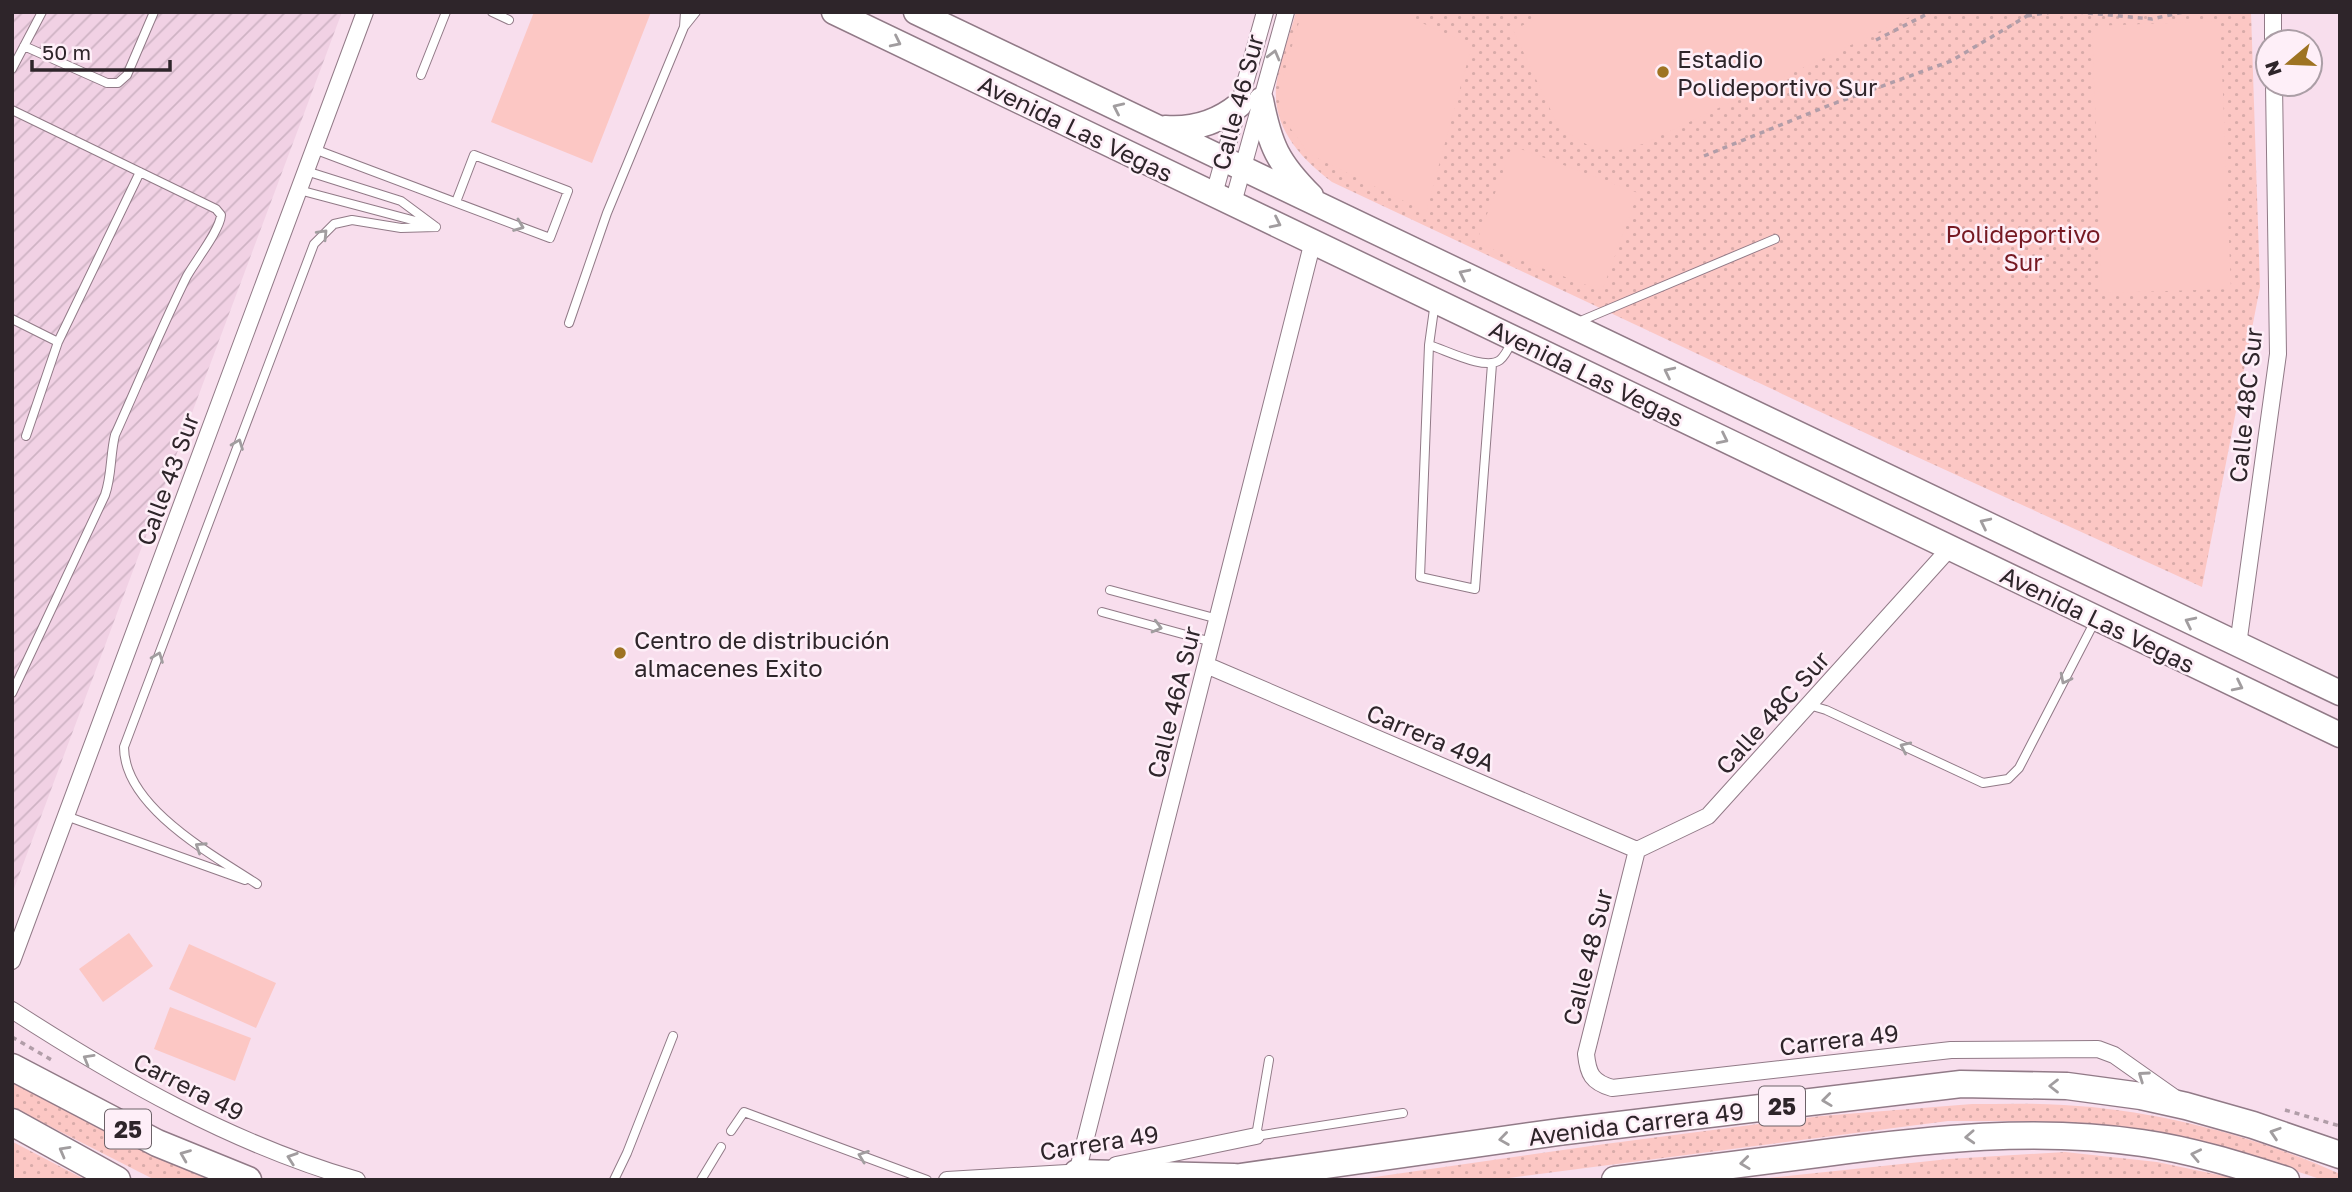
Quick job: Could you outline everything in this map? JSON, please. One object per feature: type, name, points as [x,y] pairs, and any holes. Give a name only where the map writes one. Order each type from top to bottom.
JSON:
[{"type":"highway","name":"25","points":[[12,1067],[157,1143],[248,1180]]},
{"type":"highway","name":"Avenida Carrera 49","points":[[1077,1173],[1226,1178],[1559,1132],[1961,1084],[2067,1086],[2141,1096],[2253,1125],[2340,1155]]},
{"type":"highway","name":"25","points":[[12,1122],[117,1180]]},
{"type":"highway","name":"25","points":[[1615,1180],[1925,1140],[2066,1136],[2143,1143],[2227,1161],[2286,1180]]},
{"type":"main road","name":"Avenida Las Vegas","points":[[834,12],[2340,735]]},
{"type":"main road","name":"Avenida Las Vegas","points":[[916,12],[2340,694]]},
{"type":"main road","points":[[1159,128],[1194,127],[1211,122],[1250,103],[1274,150],[1295,180],[1322,206]]},
{"type":"street","name":"Calle 43 Sur","points":[[12,961],[365,12]]},
{"type":"street","name":"Calle 46 Sur","points":[[1233,163],[1250,103],[1265,12]]},
{"type":"street","name":"Calle 46 Sur","points":[[1224,198],[1250,103],[1286,12]]},
{"type":"street","name":"Calle 48C Sur","points":[[2238,645],[2278,354],[2274,98]]},
{"type":"street","name":"Calle 46A Sur","points":[[1077,1173],[1313,241]]},
{"type":"street","name":"Calle 48C Sur","points":[[1637,850],[1708,816],[1950,548]]},
{"type":"street","name":"Carrera 49A","points":[[1206,665],[1637,850]]},
{"type":"street","name":"Calle 48 Sur","points":[[1591,1075],[1586,1054],[1637,850]]},
{"type":"street","name":"Carrera 49","points":[[12,1010],[78,1053],[204,1122],[357,1180]]},
{"type":"street","name":"Carrera 49","points":[[1591,1075],[1599,1084],[1612,1088],[1951,1050],[2098,1049],[2114,1055],[2186,1106]]},
{"type":"street","name":"Carrera 49","points":[[947,1180],[1077,1173],[1256,1136]]},
{"type":"lane","points":[[12,69],[42,12]]},
{"type":"lane","points":[[24,46],[107,83],[118,83],[127,75],[154,12]]},
{"type":"lane","points":[[421,75],[446,12]]},
{"type":"lane","points":[[492,12],[509,20]]},
{"type":"lane","points":[[684,27],[685,12]]},
{"type":"lane","points":[[569,323],[607,213],[684,27],[696,12]]},
{"type":"lane","points":[[12,110],[216,209],[221,215],[220,222],[187,276],[116,435],[112,447],[110,482],[105,495],[12,693]]},
{"type":"lane","points":[[314,149],[550,238],[568,191],[474,155],[456,202]]},
{"type":"lane","points":[[306,171],[401,201],[436,227]]},
{"type":"lane","points":[[26,436],[58,342],[140,172]]},
{"type":"lane","points":[[299,190],[436,227]]},
{"type":"lane","points":[[66,816],[257,884],[176,831],[148,802],[131,778],[124,762],[124,747],[314,244],[334,224],[352,220],[401,228],[436,227]]},
{"type":"lane","points":[[1571,325],[1775,239]]},
{"type":"lane","points":[[1435,300],[1429,345],[1420,578],[1475,589],[1492,364]]},
{"type":"lane","points":[[12,319],[58,342]]},
{"type":"lane","points":[[1429,345],[1478,362],[1492,364],[1502,359],[1514,338]]},
{"type":"lane","points":[[1110,590],[1218,619]]},
{"type":"lane","points":[[1102,612],[1212,642]]},
{"type":"lane","points":[[1809,705],[1826,710],[1983,783],[2008,779],[2019,768],[2096,618]]},
{"type":"lane","points":[[614,1180],[673,1036]]},
{"type":"lane","points":[[1269,1060],[1256,1136],[1403,1114]]},
{"type":"lane","points":[[731,1131],[744,1112],[927,1180]]},
{"type":"lane","points":[[701,1180],[721,1147]]},
{"type":"path","points":[[1876,40],[1931,12]]},
{"type":"path","points":[[1704,156],[1830,105],[1951,61],[2027,14],[2051,12]]},
{"type":"path","points":[[2078,12],[2152,19],[2183,12]]},
{"type":"path","points":[[2273,1107],[2340,1126]]},
{"type":"shaded area","points":[[12,12],[342,12],[12,894]]},
{"type":"green space","points":[[534,12],[651,12],[592,163],[491,122]]},
{"type":"green space","name":"Polideportivo Sur","points":[[1296,12],[2251,12],[2260,287],[2202,587],[1893,446],[1332,182],[1310,163],[1291,141],[1279,116],[1276,102],[1277,78]]},
{"type":"green space","points":[[1302,12],[1397,12],[1472,45],[1426,212],[1309,154],[1283,118],[1283,77]]},
{"type":"green space","name":"Estadio Polideportivo Sur","points":[[1550,12],[1920,12],[1643,144],[1615,151],[1591,147],[1559,128],[1513,30]]},
{"type":"green space","points":[[2220,21],[2231,289],[2102,293],[2092,26]]},
{"type":"green space","points":[[1513,146],[1638,193],[1602,291],[1476,243]]},
{"type":"green space","points":[[129,933],[153,966],[103,1002],[79,969]]},
{"type":"green space","points":[[189,944],[276,983],[256,1028],[169,989]]},
{"type":"green space","points":[[170,1007],[251,1038],[235,1081],[154,1049]]},
{"type":"green space","points":[[12,1081],[123,1141],[209,1180],[155,1180],[12,1107]]},
{"type":"green space","points":[[1972,1104],[2064,1105],[2170,1119],[2240,1137],[2308,1160],[2340,1174],[2340,1180],[2323,1180],[2263,1160],[2105,1126],[2033,1121],[1948,1121],[1494,1180],[1354,1180],[1821,1116]]},
{"type":"green space","points":[[13,1142],[86,1180],[12,1180]]},
{"type":"green space","points":[[2065,1152],[2157,1162],[2243,1180],[1750,1180],[1949,1159]]},
{"type":"place","name":"Estadio Polideportivo Sur","points":[[1663,72]]},
{"type":"place","name":"Centro de distribución almacenes Exito","points":[[620,653]]}]
